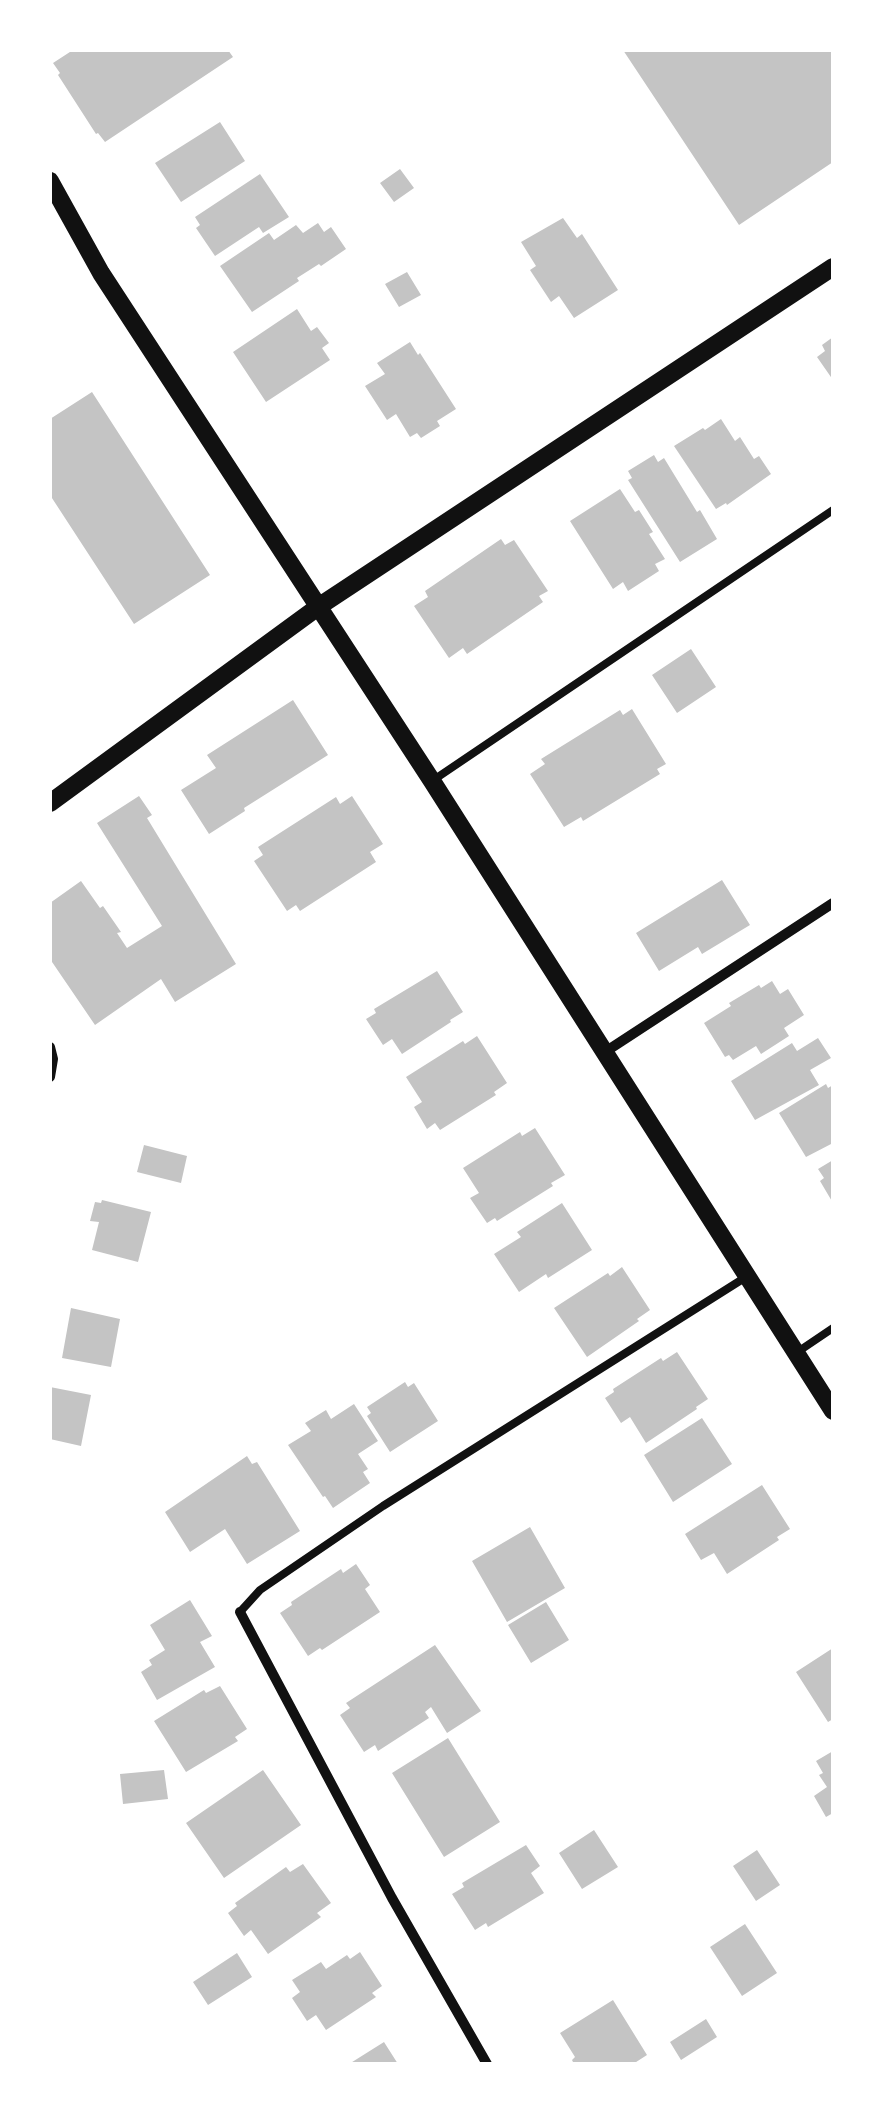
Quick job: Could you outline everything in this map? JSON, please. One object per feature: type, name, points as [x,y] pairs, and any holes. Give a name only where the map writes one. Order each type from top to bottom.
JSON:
[{"type":"street","points":[[50,181],[101,272],[432,781],[833,1411]]},
{"type":"street","points":[[50,803],[318,607],[833,267]]},
{"type":"street","points":[[605,1052],[833,903]]},
{"type":"street","points":[[50,1047],[50,1077]]},
{"type":"street","points":[[240,1612],[392,1898],[487,2064]]},
{"type":"lane","points":[[432,781],[833,510]]},
{"type":"lane","points":[[240,1612],[260,1590],[383,1506],[746,1277]]},
{"type":"lane","points":[[796,1353],[833,1328]]},
{"type":"building","points":[[73,50],[228,50],[233,57],[105,142],[96,134],[53,63]]},
{"type":"building","points":[[623,50],[833,50],[833,162],[739,225]]},
{"type":"building","points":[[220,122],[245,161],[181,202],[155,163]]},
{"type":"building","points":[[400,169],[414,188],[394,202],[380,183]]},
{"type":"building","points":[[260,174],[289,217],[263,233],[259,227],[215,256],[196,228],[200,225],[195,217]]},
{"type":"building","points":[[563,218],[577,238],[582,234],[618,290],[574,318],[559,296],[551,302],[530,270],[536,266],[521,242]]},
{"type":"building","points":[[318,223],[324,232],[331,227],[346,249],[297,278],[299,281],[252,312],[220,266],[269,233],[274,240],[296,225],[303,233]]},
{"type":"building","points":[[407,272],[421,295],[399,307],[385,284]]},
{"type":"building","points":[[297,309],[311,331],[317,327],[329,343],[322,348],[330,360],[266,402],[233,352]]},
{"type":"building","points":[[833,337],[833,380],[817,357],[825,351],[822,345]]},
{"type":"building","points":[[410,342],[456,409],[421,438],[417,433],[410,437],[396,414],[387,420],[365,386],[385,374],[377,363]]},
{"type":"building","points":[[92,392],[210,575],[134,624],[50,495],[50,419]]},
{"type":"building","points":[[721,419],[735,441],[740,437],[754,459],[759,456],[771,474],[716,509],[674,446]]},
{"type":"building","points":[[654,455],[658,462],[664,458],[717,539],[680,562],[628,480],[632,478],[628,471]]},
{"type":"building","points":[[620,489],[635,512],[639,510],[665,559],[655,564],[659,571],[628,591],[623,582],[613,589],[570,521]]},
{"type":"building","points":[[501,539],[505,545],[514,540],[548,591],[539,596],[543,602],[467,654],[463,648],[449,658],[414,606],[428,597],[425,591]]},
{"type":"building","points":[[691,649],[716,687],[677,713],[652,675]]},
{"type":"building","points":[[293,700],[328,755],[209,834],[181,790],[216,768],[207,755]]},
{"type":"building","points":[[632,709],[666,764],[657,769],[660,774],[583,821],[581,817],[564,827],[530,774],[545,764],[541,759],[620,710],[623,715]]},
{"type":"building","points":[[139,796],[152,815],[147,818],[236,964],[175,1002],[161,979],[95,1025],[50,959],[50,903],[81,881],[121,932],[117,933],[127,948],[162,926],[97,823]]},
{"type":"building","points":[[352,796],[383,844],[370,852],[376,862],[300,911],[296,905],[287,911],[254,861],[263,855],[258,847],[336,797],[340,804]]},
{"type":"building","points":[[722,880],[750,925],[702,954],[698,947],[659,971],[636,933]]},
{"type":"building","points":[[437,971],[463,1012],[402,1054],[392,1039],[383,1045],[366,1019],[376,1013],[374,1009]]},
{"type":"building","points":[[772,981],[780,994],[788,989],[804,1015],[784,1028],[789,1036],[761,1054],[756,1046],[733,1060],[729,1055],[725,1057],[704,1023],[731,1006],[729,1003]]},
{"type":"building","points":[[477,1036],[507,1083],[494,1092],[496,1095],[440,1130],[435,1123],[427,1129],[414,1107],[422,1102],[406,1077]]},
{"type":"building","points":[[818,1038],[831,1058],[810,1070],[819,1085],[755,1120],[731,1081],[792,1043],[797,1051]]},
{"type":"building","points":[[826,1084],[828,1088],[833,1085],[833,1143],[806,1157],[779,1113]]},
{"type":"building","points":[[535,1128],[565,1175],[497,1221],[495,1218],[487,1223],[470,1198],[479,1193],[463,1168],[520,1132],[522,1136]]},
{"type":"building","points":[[144,1145],[187,1156],[181,1183],[137,1172]]},
{"type":"building","points":[[833,1160],[833,1203],[820,1181],[824,1178],[818,1169]]},
{"type":"building","points":[[102,1200],[151,1212],[138,1262],[92,1250],[99,1222],[90,1221],[95,1202]]},
{"type":"building","points":[[562,1203],[592,1250],[519,1292],[494,1254],[521,1237],[517,1232]]},
{"type":"building","points":[[622,1267],[650,1310],[587,1357],[554,1308]]},
{"type":"building","points":[[71,1308],[120,1319],[111,1367],[62,1358]]},
{"type":"building","points":[[677,1352],[708,1399],[646,1443],[630,1417],[621,1423],[605,1398],[661,1358],[663,1361]]},
{"type":"building","points":[[405,1382],[408,1387],[414,1383],[438,1421],[390,1452],[367,1416],[371,1413],[367,1407]]},
{"type":"building","points":[[50,1387],[91,1395],[81,1446],[50,1439]]},
{"type":"building","points":[[354,1404],[378,1441],[358,1454],[368,1469],[363,1472],[370,1483],[333,1508],[288,1445],[311,1431],[305,1423],[326,1410],[331,1419]]},
{"type":"building","points":[[702,1418],[732,1464],[673,1502],[644,1455]]},
{"type":"building","points":[[247,1456],[252,1464],[257,1462],[300,1531],[247,1564],[225,1529],[190,1552],[165,1512]]},
{"type":"building","points":[[762,1485],[790,1529],[727,1574],[714,1553],[701,1560],[685,1534]]},
{"type":"building","points":[[530,1527],[565,1588],[507,1622],[472,1561]]},
{"type":"building","points":[[356,1564],[370,1585],[365,1589],[380,1612],[308,1656],[280,1613],[341,1569],[343,1573]]},
{"type":"building","points":[[190,1600],[212,1636],[200,1642],[215,1667],[157,1700],[141,1672],[152,1665],[149,1660],[165,1650],[150,1625]]},
{"type":"building","points":[[546,1602],[569,1640],[531,1663],[508,1625]]},
{"type":"building","points":[[435,1645],[481,1711],[447,1733],[431,1707],[425,1712],[429,1718],[378,1751],[375,1745],[364,1752],[340,1715],[350,1708],[346,1703]]},
{"type":"building","points":[[833,1648],[833,1719],[828,1722],[796,1672]]},
{"type":"building","points":[[220,1686],[247,1729],[235,1737],[238,1741],[186,1772],[154,1721],[204,1690],[206,1693]]},
{"type":"building","points":[[448,1738],[500,1822],[444,1857],[392,1773]]},
{"type":"building","points":[[833,1751],[833,1813],[826,1817],[814,1796],[827,1787],[816,1761]]},
{"type":"building","points":[[164,1770],[168,1799],[123,1804],[120,1774]]},
{"type":"building","points":[[263,1770],[301,1825],[224,1878],[186,1823]]},
{"type":"building","points":[[594,1830],[618,1867],[582,1889],[559,1853]]},
{"type":"building","points":[[526,1845],[540,1866],[531,1873],[544,1893],[488,1927],[486,1923],[475,1930],[452,1894],[464,1887],[462,1883]]},
{"type":"building","points":[[757,1850],[780,1885],[756,1901],[733,1866]]},
{"type":"building","points":[[303,1864],[331,1903],[317,1913],[321,1917],[268,1954],[251,1930],[244,1936],[228,1913],[237,1906],[235,1903],[286,1867],[290,1872]]},
{"type":"building","points":[[745,1924],[777,1973],[742,1996],[710,1947]]},
{"type":"building","points":[[360,1952],[382,1986],[372,1993],[376,1997],[326,2030],[316,2015],[307,2021],[292,1998],[300,1992],[292,1980],[321,1962],[326,1969],[347,1955],[350,1959]]},
{"type":"building","points":[[237,1953],[252,1977],[208,2005],[193,1982]]},
{"type":"building","points":[[613,2000],[647,2055],[633,2064],[574,2064],[575,2057],[560,2033]]},
{"type":"building","points":[[706,2019],[717,2037],[681,2060],[670,2042]]},
{"type":"building","points":[[384,2042],[398,2064],[349,2064]]}]
